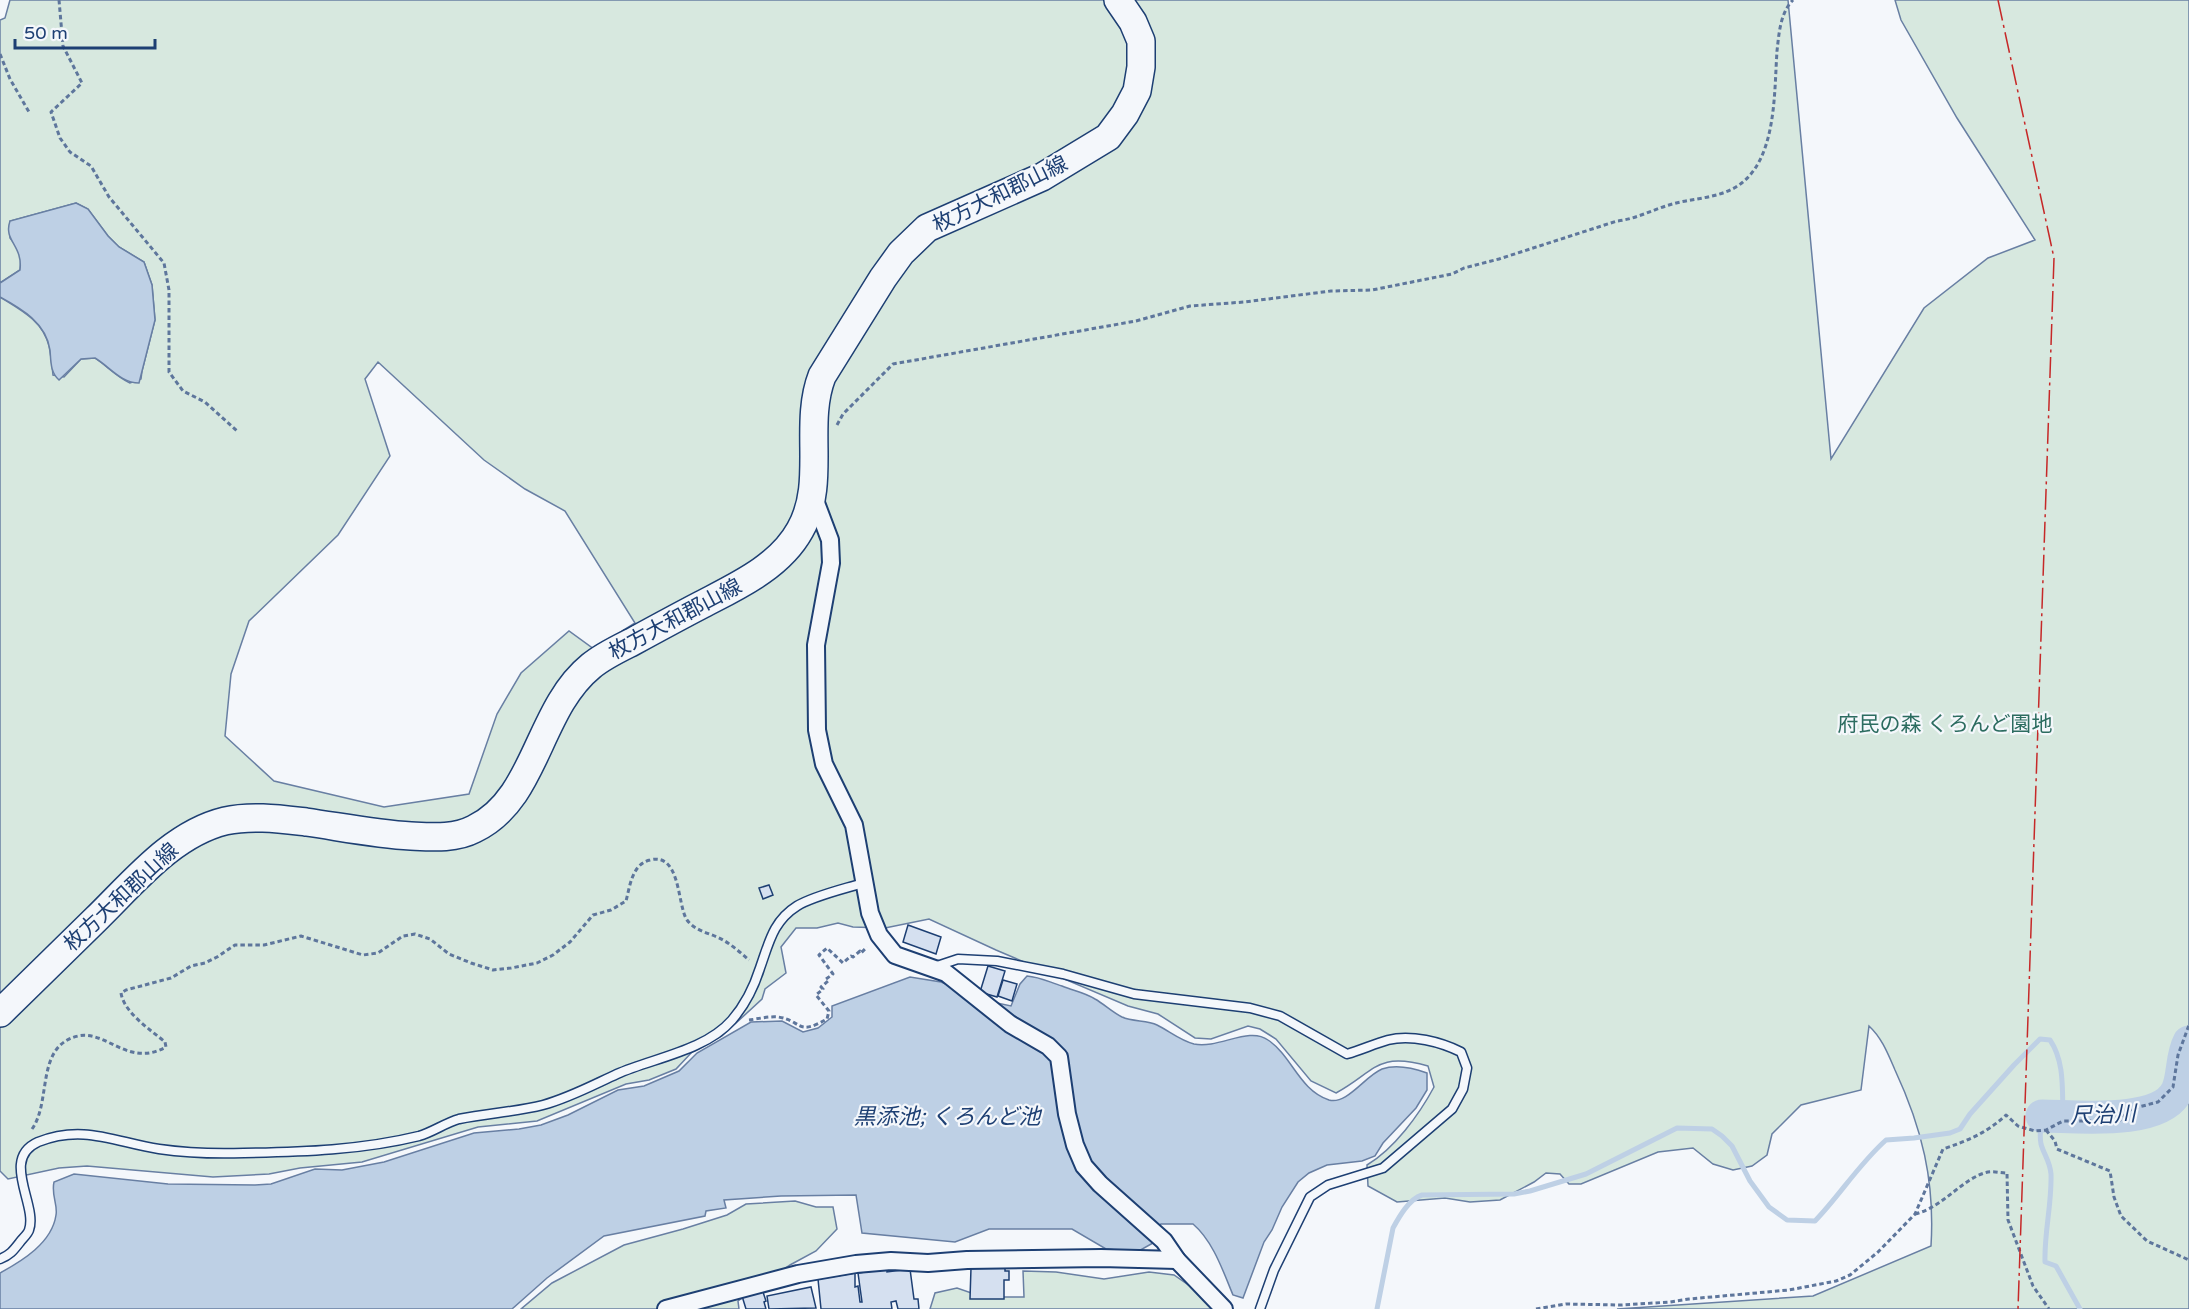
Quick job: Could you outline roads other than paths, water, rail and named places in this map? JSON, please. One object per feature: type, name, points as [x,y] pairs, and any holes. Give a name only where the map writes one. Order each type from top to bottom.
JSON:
[{"type":"main road","name":"枚方大和郡山線","points":[[0,1013],[149,867],[179,841],[200,830],[226,820],[270,818],[400,835],[440,837],[473,830],[502,809],[512,798],[557,706],[579,678],[604,657],[756,575],[792,544],[808,514],[813,495],[816,393],[822,376],[901,253],[927,228],[1042,177],[1108,137],[1125,114],[1137,91],[1141,67],[1142,41],[1133,22],[1118,0]]},
{"type":"street","points":[[813,495],[830,540],[831,563],[816,645],[817,730],[824,764],[854,825],[863,883],[870,913],[879,935],[895,955],[946,974],[1010,1024],[1048,1046],[1059,1058],[1067,1114],[1075,1145],[1084,1166],[1100,1184],[1164,1241],[1177,1260],[1224,1309]]},
{"type":"street","points":[[666,1309],[798,1274],[856,1264],[891,1261],[928,1263],[967,1260],[1101,1258],[1177,1260]]},
{"type":"lane","points":[[0,1259],[10,1255],[29,1230],[31,1211],[23,1190],[20,1171],[22,1158],[35,1143],[57,1136],[93,1133],[154,1148],[194,1154],[297,1152],[351,1148],[423,1135],[455,1120],[544,1105],[619,1073],[668,1057],[708,1038],[731,1022],[751,992],[770,935],[780,920],[798,905],[863,883]]},
{"type":"lane","points":[[933,968],[958,959],[997,961],[1063,974],[1134,994],[1250,1008],[1280,1016],[1347,1054],[1390,1039],[1418,1039],[1446,1045],[1461,1052],[1467,1068],[1463,1089],[1452,1109],[1383,1168],[1328,1185],[1310,1197],[1274,1270],[1260,1309]]},
{"type":"water","points":[[76,203],[88,209],[119,247],[144,262],[152,285],[155,320],[139,383],[121,377],[95,358],[81,359],[59,380],[52,370],[48,340],[44,332],[32,318],[0,297],[0,283],[20,270],[19,255],[9,234],[10,221]]},
{"type":"water","name":"黒添池; くろんど池","points":[[1027,976],[1087,995],[1122,1017],[1153,1023],[1184,1041],[1194,1044],[1213,1044],[1243,1036],[1260,1036],[1276,1047],[1310,1089],[1329,1100],[1342,1098],[1382,1069],[1393,1067],[1411,1068],[1427,1073],[1427,1090],[1416,1108],[1383,1143],[1375,1156],[1362,1161],[1327,1165],[1309,1173],[1298,1182],[1264,1242],[1243,1298],[1233,1295],[1212,1248],[1193,1224],[1161,1224],[1145,1233],[1153,1243],[1137,1252],[1106,1249],[1072,1229],[989,1229],[955,1242],[862,1233],[856,1195],[781,1196],[724,1200],[726,1208],[706,1211],[705,1216],[604,1236],[547,1278],[512,1309],[0,1309],[0,1273],[35,1250],[49,1234],[56,1215],[54,1182],[74,1174],[168,1184],[255,1185],[271,1184],[315,1169],[342,1170],[384,1162],[474,1133],[541,1125],[568,1115],[618,1090],[644,1086],[679,1071],[697,1053],[751,1022],[782,1021],[803,1032],[818,1028],[832,1017],[832,1006],[910,977],[941,982],[953,987],[964,996],[1011,1006],[1020,984]]},
{"type":"waterway","points":[[1377,1309],[1393,1228],[1409,1204],[1422,1195],[1514,1194],[1530,1191],[1586,1174],[1677,1128],[1712,1129],[1732,1146],[1750,1181],[1769,1207],[1787,1220],[1815,1221],[1886,1140],[1950,1133],[1960,1129],[1970,1114],[2040,1039],[2050,1040],[2058,1058],[2062,1077],[2063,1116]]},
{"type":"waterway","name":"尺治川","points":[[2042,1116],[2116,1117],[2153,1110],[2168,1102],[2177,1091],[2189,1042]]},
{"type":"waterway","points":[[2042,1116],[2040,1141],[2051,1174],[2045,1262],[2056,1266],[2080,1309]]},
{"type":"park label","name":"府民の森 くろんど園地","points":[[1945,724]]}]
